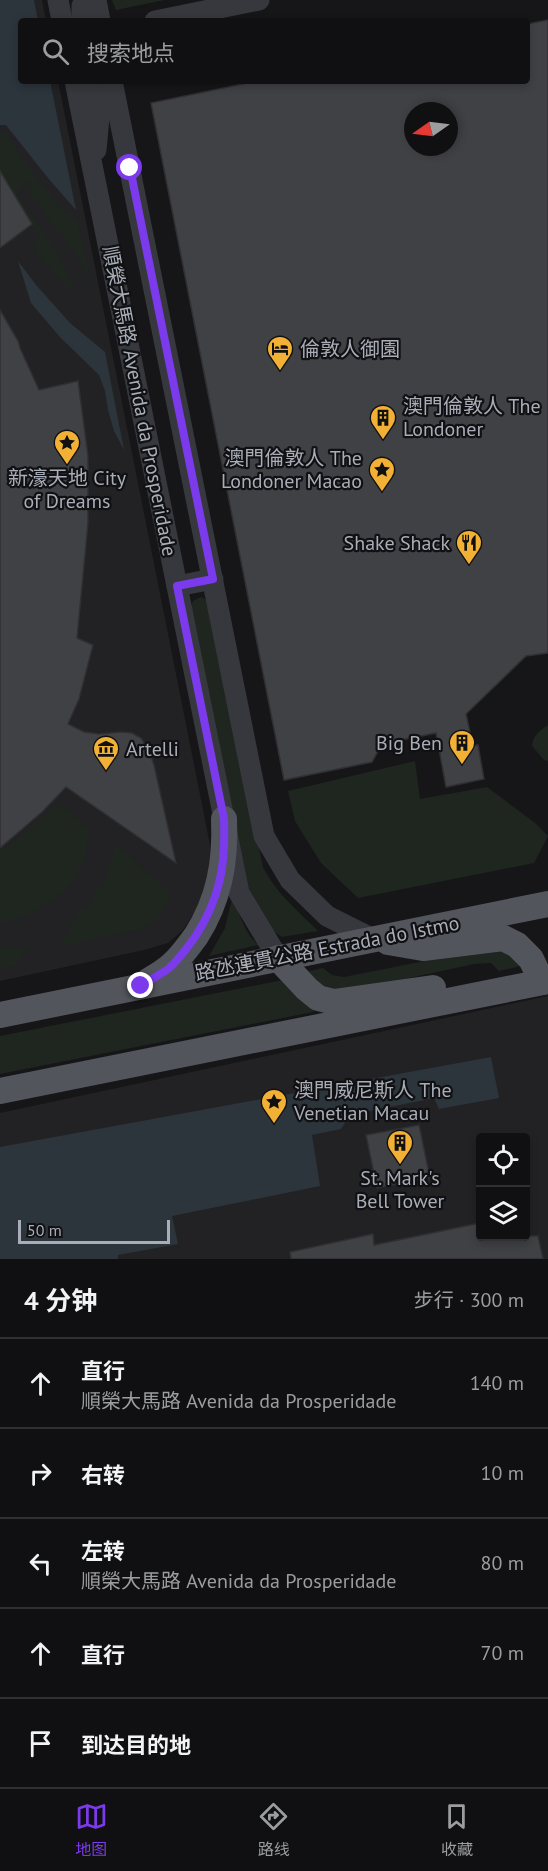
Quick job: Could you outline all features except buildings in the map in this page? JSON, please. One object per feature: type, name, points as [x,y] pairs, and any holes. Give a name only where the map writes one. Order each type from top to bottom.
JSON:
[{"type":"main road","points":[[141,986],[169,968],[188,948],[203,925],[222,874],[225,847],[224,819]]},
{"type":"main road","name":"路氹連貫公路 Estrada do Istmo","points":[[0,1015],[548,904]]},
{"type":"main road","points":[[0,1091],[545,981],[531,959],[517,945],[503,938],[423,948],[373,939]]},
{"type":"main road","points":[[278,958],[318,998],[334,1002],[430,987],[468,996]]},
{"type":"street","points":[[58,0],[61,18]]},
{"type":"street","points":[[82,18],[82,6],[85,0]]},
{"type":"street","points":[[96,0],[99,18]]},
{"type":"street","points":[[170,18],[259,0]]},
{"type":"street","name":"順榮大馬路 Avenida da Prosperidade","points":[[76,84],[239,893],[278,958]]},
{"type":"street","points":[[94,175],[100,107],[95,84]]},
{"type":"street","name":"順榮大馬路 Avenida da Prosperidade","points":[[113,84],[264,836],[290,880],[327,916],[373,939]]},
{"type":"street","points":[[177,586],[213,579]]},
{"type":"shaded area","name":"新濠天地 City of Dreams","points":[[0,0],[42,0],[45,18],[18,18],[18,84],[59,84],[211,850],[208,874],[199,906],[183,930],[168,943],[0,981]]},
{"type":"shaded area","points":[[0,0],[34,0],[37,18],[18,18],[18,84],[51,84],[76,210],[6,125],[0,125]]},
{"type":"shaded area","points":[[113,0],[165,0],[116,10]]},
{"type":"shaded area","points":[[5,132],[29,168],[58,204],[78,222],[91,283],[72,248],[34,199],[27,180],[16,192],[65,267],[76,294],[53,272],[31,245],[40,237],[0,169],[0,133]]},
{"type":"shaded area","points":[[18,261],[70,323],[105,352],[124,450],[114,431],[99,375],[60,337],[31,303]]},
{"type":"shaded area","points":[[201,597],[208,604],[263,867],[281,893],[318,931],[282,937],[269,928],[247,886],[191,606],[193,601]]},
{"type":"shaded area","points":[[548,725],[548,761],[544,760],[532,746],[537,734]]},
{"type":"shaded area","points":[[415,761],[420,799],[487,787],[535,823],[548,836],[534,863],[358,898],[321,863],[295,821],[288,791]]},
{"type":"shaded area","points":[[57,803],[89,829],[86,853],[81,867],[74,880],[53,900],[28,915],[0,923],[0,852],[31,828]]},
{"type":"shaded area","points":[[114,844],[172,895],[164,910],[144,928],[60,947],[77,915],[88,906],[102,884],[113,857]]},
{"type":"shaded area","points":[[233,894],[245,928],[258,945],[209,956],[225,928]]},
{"type":"shaded area","points":[[0,948],[28,948],[16,967],[0,968]]},
{"type":"shaded area","points":[[485,949],[506,949],[525,965],[499,971],[491,963],[474,964],[340,993],[323,989],[305,972],[323,968],[332,975],[344,977]]},
{"type":"shaded area","points":[[293,978],[316,1008],[313,1012],[0,1074],[0,1036]]},
{"type":"shaded area","name":"澳門威尼斯人 The Venetian Macau","points":[[548,996],[548,1259],[0,1259],[0,1113]]},
{"type":"shaded area","points":[[491,1057],[499,1098],[439,1109],[434,1098],[350,1115],[341,1129],[312,1135],[320,1186],[172,1216],[178,1244],[118,1255],[118,1259],[0,1259],[0,1147]]},
{"type":"place","name":"倫敦人御園","points":[[280,372]]},
{"type":"place","name":"澳門倫敦人 The Londoner","points":[[383,441]]},
{"type":"place","name":"新濠天地 City of Dreams","points":[[67,466]]},
{"type":"place","name":"澳門倫敦人 The Londoner Macao","points":[[382,493]]},
{"type":"place","name":"Shake Shack","points":[[469,566]]},
{"type":"place","name":"Big Ben","points":[[462,766]]},
{"type":"place","name":"Artelli","points":[[106,772]]},
{"type":"place","name":"澳門威尼斯人 The Venetian Macau","points":[[274,1125]]},
{"type":"place","name":"St. Mark's Bell Tower","points":[[400,1166]]},
{"type":"route","points":[[130,168],[213,579],[177,586],[224,819],[225,847],[222,874],[203,925],[188,948],[169,968],[141,986]]}]
